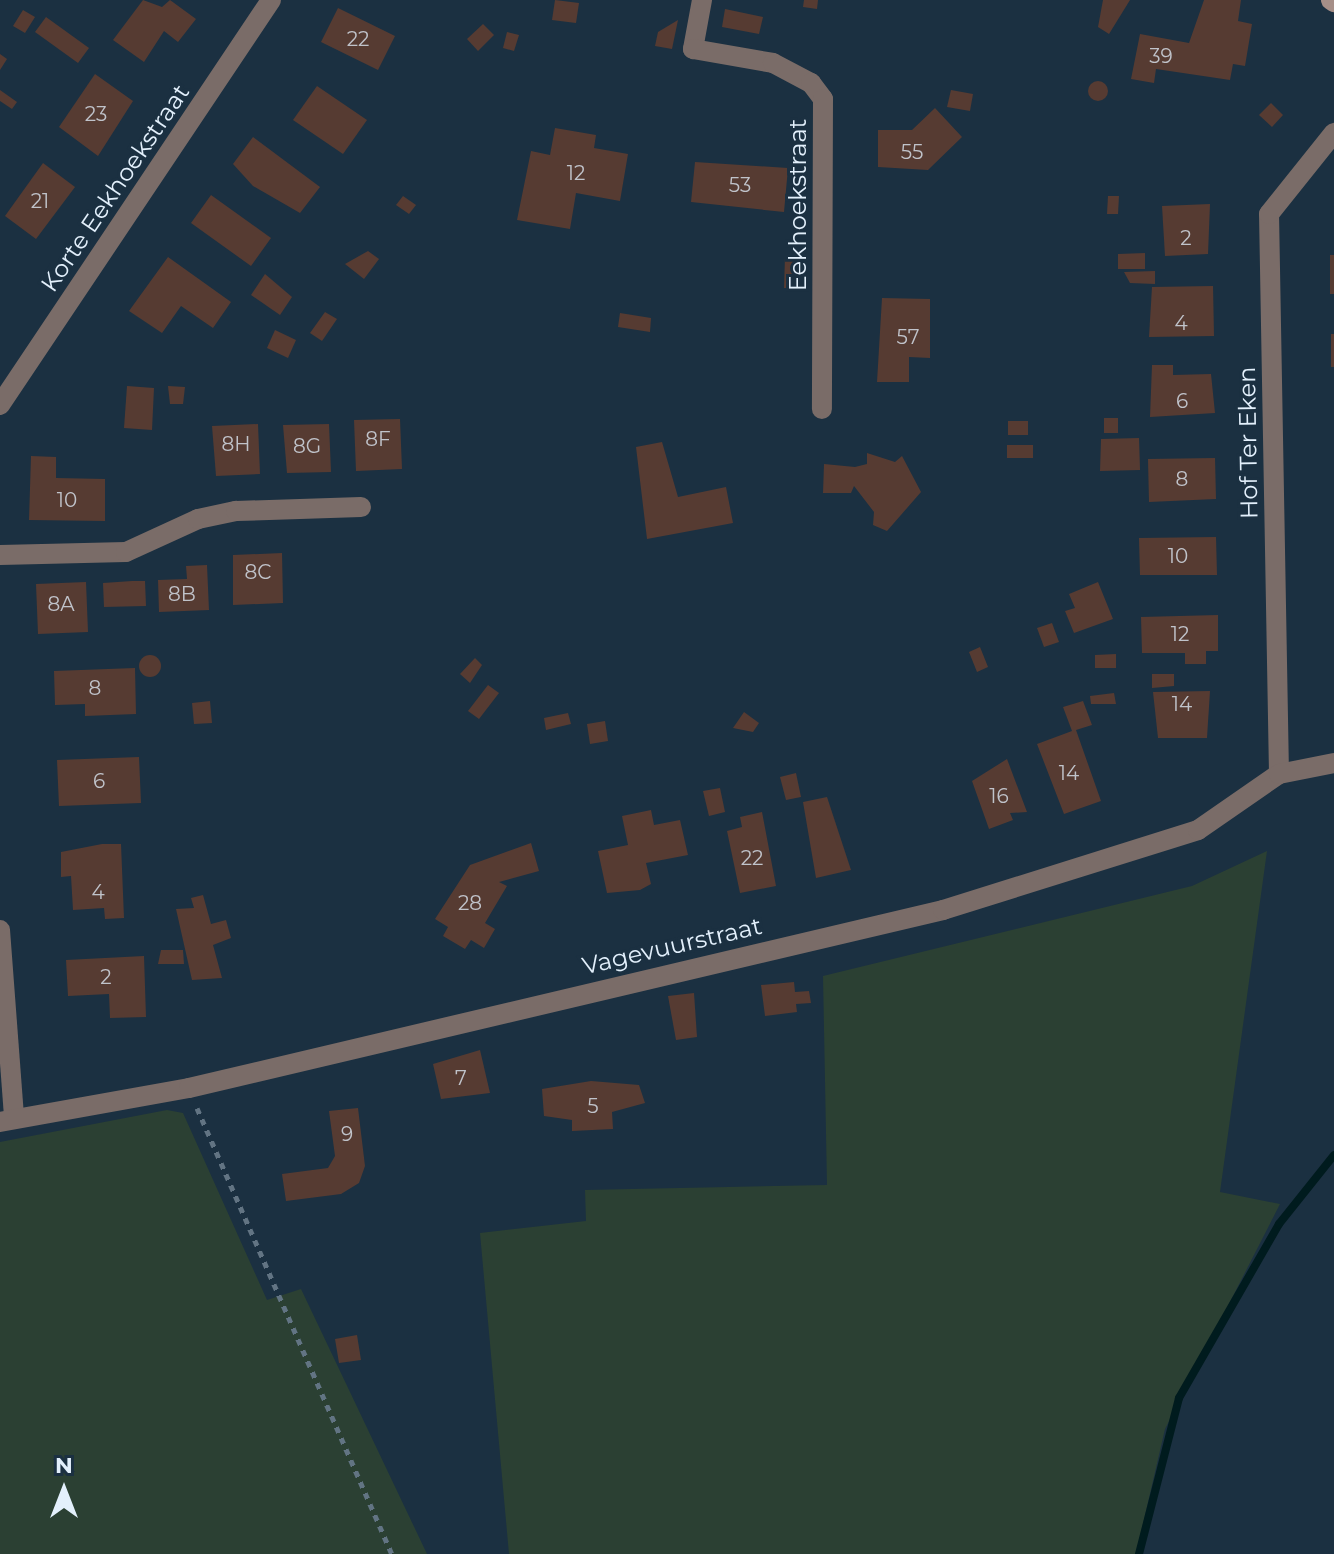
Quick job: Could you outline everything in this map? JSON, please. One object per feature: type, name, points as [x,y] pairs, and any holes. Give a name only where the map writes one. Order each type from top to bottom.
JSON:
[{"type":"street","name":"Korte Eekhoekstraat","points":[[0,405],[271,0]]},
{"type":"street","name":"Eekhoekstraat","points":[[702,0],[693,49],[773,63],[811,83],[823,99],[822,409]]},
{"type":"street","name":"Hof Ter Eken","points":[[1279,774],[1269,214],[1334,133]]},
{"type":"street","points":[[0,555],[126,552],[198,519],[236,511],[361,507]]},
{"type":"street","name":"Vagevuurstraat","points":[[7,1119],[189,1088],[1064,876],[1198,830],[1279,774],[1334,763]]},
{"type":"street","points":[[0,930],[7,1119]]},
{"type":"path","points":[[189,1088],[392,1554]]},
{"type":"green space","points":[[1267,851],[1220,1192],[1280,1204],[1165,1429],[1136,1554],[509,1554],[480,1233],[586,1221],[585,1190],[827,1185],[823,976],[1192,886]]},
{"type":"green space","points":[[167,1110],[183,1113],[267,1300],[301,1289],[427,1554],[0,1554],[0,1142]]},
{"type":"building","points":[[143,0],[162,7],[170,0],[196,19],[178,42],[164,31],[144,62],[113,40]]},
{"type":"building","points":[[555,0],[579,3],[576,23],[552,20]]},
{"type":"building","points":[[804,0],[818,0],[817,9],[803,7]]},
{"type":"building","points":[[1103,0],[1130,0],[1109,34],[1098,27]]},
{"type":"building","points":[[1204,0],[1241,0],[1238,21],[1252,24],[1245,66],[1233,64],[1230,80],[1156,69],[1154,83],[1131,79],[1140,34],[1189,43]]},
{"type":"building","points":[[338,8],[395,36],[378,70],[321,42]]},
{"type":"building","points":[[725,9],[763,17],[759,34],[722,27]]},
{"type":"building","points":[[23,10],[35,17],[25,33],[13,26]]},
{"type":"building","points":[[46,17],[89,48],[78,63],[35,32]]},
{"type":"building","points":[[678,20],[672,49],[655,46],[658,32]]},
{"type":"building","points":[[483,24],[494,35],[478,51],[467,39]]},
{"type":"building","points":[[507,32],[519,35],[514,51],[503,48]]},
{"type":"building","points":[[0,54],[7,59],[0,70]]},
{"type":"building","points":[[95,74],[133,101],[98,156],[59,127]]},
{"type":"building","points":[[1098,81],[1105,84],[1108,91],[1105,98],[1098,101],[1091,98],[1088,91],[1091,84]]},
{"type":"building","points":[[317,86],[367,120],[343,154],[293,120]]},
{"type":"building","points":[[0,90],[17,102],[12,109],[0,101]]},
{"type":"building","points":[[951,90],[973,94],[970,111],[947,107]]},
{"type":"building","points":[[1271,103],[1283,115],[1272,127],[1259,115]]},
{"type":"building","points":[[935,108],[962,137],[928,170],[878,167],[878,130],[912,130]]},
{"type":"building","points":[[555,128],[596,135],[594,148],[628,154],[620,201],[576,193],[570,229],[517,220],[531,151],[550,155]]},
{"type":"building","points":[[253,137],[320,187],[300,213],[253,186],[233,164]]},
{"type":"building","points":[[695,162],[788,168],[784,212],[691,202]]},
{"type":"building","points":[[43,163],[75,187],[36,239],[5,216]]},
{"type":"building","points":[[211,195],[271,238],[251,266],[191,223]]},
{"type":"building","points":[[403,196],[416,205],[409,214],[396,205]]},
{"type":"building","points":[[1108,196],[1119,196],[1118,214],[1107,214]]},
{"type":"building","points":[[1210,204],[1208,254],[1165,256],[1162,206]]},
{"type":"building","points":[[368,251],[379,259],[364,279],[345,264]]},
{"type":"building","points":[[1145,253],[1145,269],[1118,269],[1118,254]]},
{"type":"building","points":[[1330,255],[1334,255],[1334,294],[1330,294]]},
{"type":"building","points":[[785,256],[799,256],[798,288],[784,288]]},
{"type":"building","points":[[168,257],[231,302],[213,328],[181,306],[162,333],[129,311]]},
{"type":"building","points":[[1155,271],[1155,284],[1130,283],[1124,272]]},
{"type":"building","points":[[265,274],[292,297],[280,315],[251,295]]},
{"type":"building","points":[[1213,286],[1214,336],[1149,337],[1152,287]]},
{"type":"building","points":[[882,298],[930,299],[930,358],[909,357],[909,382],[877,382]]},
{"type":"building","points":[[325,312],[337,319],[322,341],[310,333]]},
{"type":"building","points":[[620,313],[651,318],[650,332],[618,327]]},
{"type":"building","points":[[275,330],[296,340],[288,358],[267,348]]},
{"type":"building","points":[[1331,334],[1334,334],[1334,367],[1331,367]]},
{"type":"building","points":[[1152,365],[1173,365],[1173,375],[1211,374],[1215,413],[1150,417]]},
{"type":"building","points":[[127,386],[154,388],[152,430],[124,428]]},
{"type":"building","points":[[168,386],[185,387],[183,404],[170,404]]},
{"type":"building","points":[[1104,418],[1118,418],[1118,433],[1104,433]]},
{"type":"building","points":[[400,419],[402,469],[356,471],[354,420]]},
{"type":"building","points":[[1008,421],[1028,421],[1028,435],[1008,435]]},
{"type":"building","points":[[258,424],[260,474],[216,476],[212,426]]},
{"type":"building","points":[[329,424],[331,472],[287,473],[283,425]]},
{"type":"building","points":[[1139,438],[1140,470],[1100,471],[1101,439]]},
{"type":"building","points":[[662,442],[678,497],[726,487],[733,523],[647,539],[636,447]]},
{"type":"building","points":[[1007,445],[1033,445],[1033,458],[1007,458]]},
{"type":"building","points":[[867,453],[895,462],[902,456],[921,492],[887,531],[873,525],[874,512],[854,486],[851,493],[823,493],[824,464],[855,467],[867,464]]},
{"type":"building","points":[[31,456],[56,457],[56,478],[105,479],[105,521],[29,520]]},
{"type":"building","points":[[1215,458],[1216,499],[1149,502],[1148,459]]},
{"type":"building","points":[[1216,537],[1217,575],[1140,575],[1139,538]]},
{"type":"building","points":[[282,553],[283,603],[233,605],[233,555]]},
{"type":"building","points":[[207,565],[209,610],[159,612],[158,580],[187,579],[186,566]]},
{"type":"building","points":[[145,581],[146,606],[104,607],[103,583]]},
{"type":"building","points":[[86,582],[88,632],[38,634],[36,584]]},
{"type":"building","points":[[1098,582],[1113,619],[1074,633],[1065,611],[1075,608],[1069,594]]},
{"type":"building","points":[[1218,615],[1218,651],[1206,651],[1206,664],[1185,664],[1185,653],[1142,653],[1141,617]]},
{"type":"building","points":[[1052,623],[1059,642],[1044,647],[1037,628]]},
{"type":"building","points":[[980,647],[988,667],[977,672],[969,652]]},
{"type":"building","points":[[1116,654],[1116,668],[1095,668],[1095,655]]},
{"type":"building","points":[[150,655],[158,658],[161,666],[158,674],[150,677],[142,674],[139,666],[142,658]]},
{"type":"building","points":[[475,658],[482,665],[470,683],[460,674]]},
{"type":"building","points":[[135,668],[136,714],[85,716],[85,704],[55,705],[54,671]]},
{"type":"building","points":[[1152,674],[1174,674],[1174,686],[1152,688]]},
{"type":"building","points":[[488,685],[499,693],[479,719],[468,711]]},
{"type":"building","points":[[1210,691],[1207,738],[1158,738],[1153,692]]},
{"type":"building","points":[[1114,693],[1116,704],[1091,704],[1090,696]]},
{"type":"building","points":[[210,701],[212,723],[194,724],[192,703]]},
{"type":"building","points":[[1083,701],[1092,725],[1076,730],[1101,801],[1064,814],[1037,744],[1072,731],[1063,707]]},
{"type":"building","points":[[744,712],[759,723],[753,732],[733,728]]},
{"type":"building","points":[[568,713],[571,724],[546,730],[544,718]]},
{"type":"building","points":[[605,721],[608,741],[590,744],[587,724]]},
{"type":"building","points":[[139,757],[141,803],[59,806],[57,760]]},
{"type":"building","points":[[1007,759],[1027,812],[1010,813],[1013,820],[989,829],[972,781]]},
{"type":"building","points":[[796,773],[801,797],[786,800],[780,777]]},
{"type":"building","points":[[720,788],[725,812],[709,816],[703,791]]},
{"type":"building","points":[[827,797],[851,870],[816,878],[803,802]]},
{"type":"building","points":[[651,810],[654,825],[680,820],[688,855],[646,863],[651,884],[640,890],[607,893],[598,851],[628,845],[622,816]]},
{"type":"building","points":[[762,812],[776,886],[740,893],[727,831],[742,827],[740,817]]},
{"type":"building","points":[[531,843],[539,871],[499,882],[507,886],[485,923],[495,929],[484,948],[471,940],[465,949],[443,936],[448,927],[435,919],[470,865]]},
{"type":"building","points":[[102,844],[121,844],[124,918],[105,919],[104,908],[73,910],[71,876],[61,877],[61,852]]},
{"type":"building","points":[[203,895],[211,924],[226,920],[231,938],[213,945],[222,978],[192,980],[176,909],[194,908],[191,898]]},
{"type":"building","points":[[161,950],[183,950],[184,964],[158,964]]},
{"type":"building","points":[[144,956],[146,1017],[110,1018],[109,994],[68,996],[66,960]]},
{"type":"building","points":[[794,982],[795,992],[809,991],[811,1003],[796,1004],[797,1012],[765,1016],[761,985]]},
{"type":"building","points":[[694,993],[697,1037],[676,1040],[668,996]]},
{"type":"building","points":[[480,1050],[490,1093],[441,1099],[433,1064]]},
{"type":"building","points":[[591,1081],[639,1085],[645,1103],[612,1112],[613,1129],[572,1131],[572,1120],[544,1116],[542,1089]]},
{"type":"building","points":[[358,1108],[365,1166],[359,1183],[341,1194],[286,1201],[282,1174],[328,1168],[335,1156],[329,1111]]},
{"type":"building","points":[[357,1335],[361,1360],[339,1363],[335,1339]]},
{"type":"waterway","points":[[1139,1554],[1179,1398],[1279,1224],[1334,1155]]}]
